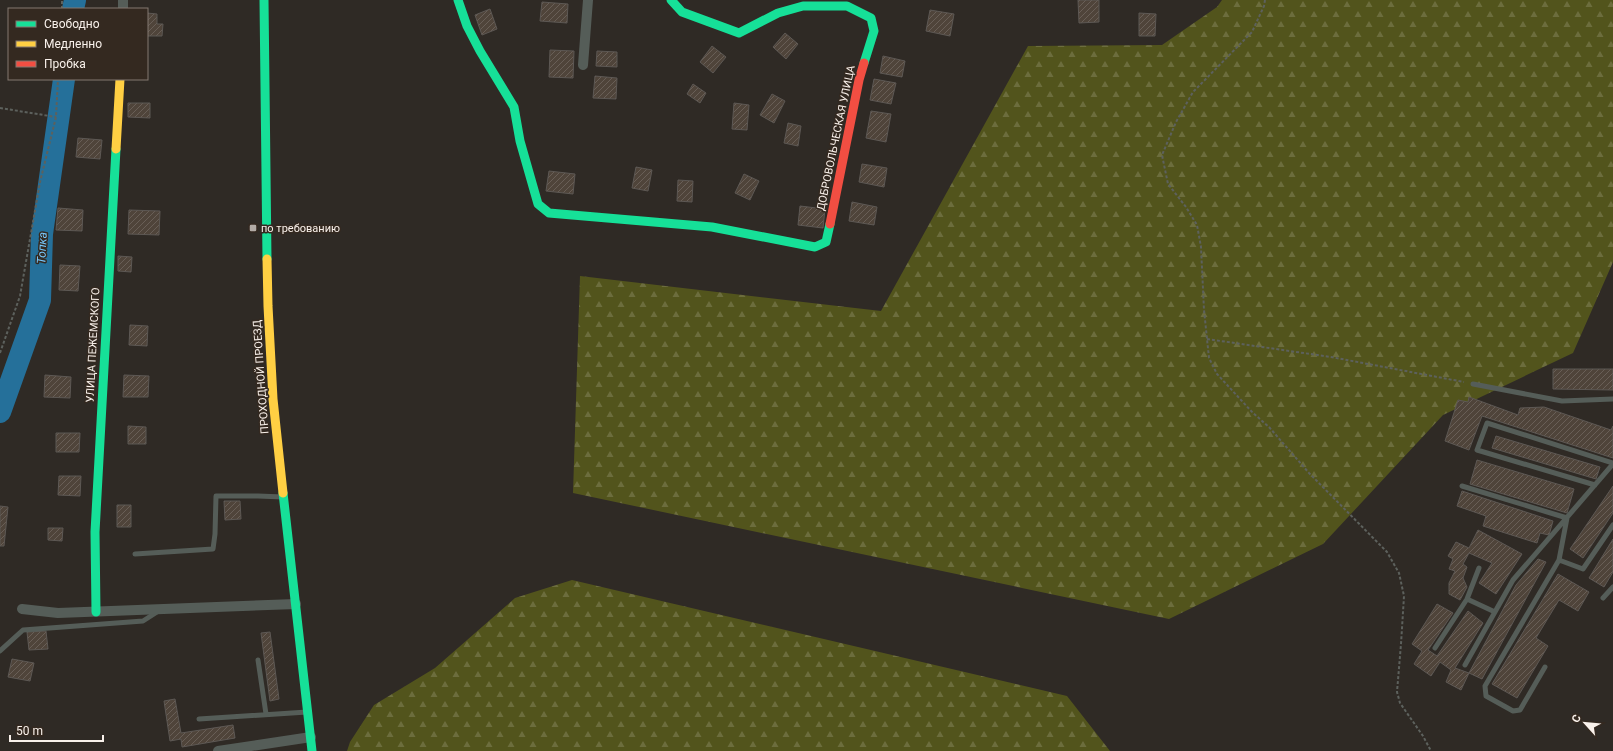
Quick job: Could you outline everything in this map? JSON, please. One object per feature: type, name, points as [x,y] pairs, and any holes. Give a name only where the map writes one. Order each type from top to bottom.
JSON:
[{"type":"street","name":"ПРОХОДНОЙ ПРОЕЗД","points":[[264,0],[268,306],[273,399],[312,751]]},
{"type":"street","name":"ДОБРОВОЛЬЧЕСКАЯ УЛИЦА","points":[[458,0],[467,26],[480,51],[514,107],[520,141],[538,204],[549,213],[712,227],[815,246],[826,242],[859,80],[874,31],[871,18],[847,6],[803,6],[778,13],[739,33],[682,12],[671,0]]},
{"type":"street","points":[[583,65],[588,0]]},
{"type":"street","name":"УЛИЦА ПЕЖЕМСКОГО","points":[[96,612],[95,532],[120,80]]},
{"type":"street","points":[[22,609],[58,613],[296,604]]},
{"type":"street","points":[[218,751],[311,737]]},
{"type":"lane","points":[[1473,384],[1562,401],[1613,399]]},
{"type":"lane","points":[[1465,665],[1513,580],[1567,518],[1613,464],[1487,423],[1477,450],[1595,485]]},
{"type":"lane","points":[[1462,486],[1567,518]]},
{"type":"lane","points":[[135,554],[213,549],[216,496],[258,496],[284,498]]},
{"type":"lane","points":[[1545,667],[1520,710],[1513,711],[1486,696],[1485,686],[1558,560],[1567,518]]},
{"type":"lane","points":[[1558,560],[1584,569],[1613,525]]},
{"type":"lane","points":[[1435,648],[1467,599],[1479,568]]},
{"type":"lane","points":[[1603,598],[1613,587]]},
{"type":"lane","points":[[1467,599],[1495,612]]},
{"type":"lane","points":[[0,651],[23,630],[143,621],[160,610]]},
{"type":"lane","points":[[258,660],[266,714]]},
{"type":"lane","points":[[199,719],[308,712]]},
{"type":"path","points":[[1265,0],[1264,6],[1252,32],[1194,92],[1176,122],[1162,155],[1168,184],[1186,207],[1197,225],[1201,247],[1209,358],[1217,374],[1268,427],[1309,473],[1387,552],[1399,573],[1404,596],[1402,644],[1396,692],[1400,703],[1423,736],[1431,751]]},
{"type":"path","points":[[0,354],[20,296],[40,182],[56,117],[58,80]]},
{"type":"path","points":[[0,108],[56,117]]},
{"type":"path","points":[[1207,339],[1331,357],[1473,384]]},
{"type":"green space","points":[[1222,0],[1613,0],[1613,262],[1573,353],[1443,415],[1323,544],[1169,619],[573,493],[580,276],[881,311],[1028,46],[1162,45],[1217,7]]},
{"type":"green space","points":[[572,580],[1067,696],[1110,751],[347,751],[350,742],[374,705],[435,668],[515,598]]},
{"type":"building","points":[[1078,0],[1099,0],[1099,22],[1079,23]]},
{"type":"building","points":[[542,2],[568,4],[567,23],[540,21]]},
{"type":"building","points":[[490,9],[497,29],[482,35],[475,15]]},
{"type":"building","points":[[930,10],[954,14],[950,36],[926,31]]},
{"type":"building","points":[[148,13],[157,14],[157,24],[163,24],[162,36],[148,36]]},
{"type":"building","points":[[1139,13],[1156,14],[1155,36],[1139,36]]},
{"type":"building","points":[[785,33],[798,44],[786,59],[773,47]]},
{"type":"building","points":[[712,46],[726,57],[713,73],[700,62]]},
{"type":"building","points":[[550,50],[574,51],[573,78],[549,77]]},
{"type":"building","points":[[597,51],[617,52],[617,67],[596,66]]},
{"type":"building","points":[[883,56],[905,61],[902,77],[880,73]]},
{"type":"building","points":[[595,76],[617,78],[616,99],[593,98]]},
{"type":"building","points":[[874,79],[896,83],[891,104],[870,100]]},
{"type":"building","points":[[693,84],[706,93],[700,103],[687,94]]},
{"type":"building","points":[[772,94],[785,101],[774,123],[760,115]]},
{"type":"building","points":[[128,103],[150,103],[150,118],[128,117]]},
{"type":"building","points":[[734,103],[749,105],[747,130],[732,129]]},
{"type":"building","points":[[871,111],[891,114],[886,142],[866,138]]},
{"type":"building","points":[[788,123],[801,126],[798,146],[784,143]]},
{"type":"building","points":[[78,138],[102,140],[100,159],[76,157]]},
{"type":"building","points":[[862,164],[887,168],[884,187],[859,182]]},
{"type":"building","points":[[636,167],[652,170],[648,191],[632,188]]},
{"type":"building","points":[[549,171],[575,174],[573,194],[546,191]]},
{"type":"building","points":[[744,174],[759,181],[750,200],[735,193]]},
{"type":"building","points":[[678,180],[693,181],[692,202],[677,201]]},
{"type":"building","points":[[852,202],[877,207],[874,225],[849,221]]},
{"type":"building","points":[[800,206],[825,209],[823,228],[798,225]]},
{"type":"building","points":[[58,208],[83,210],[82,231],[56,230]]},
{"type":"building","points":[[129,210],[160,211],[159,235],[128,234]]},
{"type":"building","points":[[118,256],[132,257],[131,272],[118,271]]},
{"type":"building","points":[[60,265],[80,266],[78,291],[59,290]]},
{"type":"building","points":[[130,325],[148,326],[147,346],[129,345]]},
{"type":"building","points":[[1553,369],[1613,369],[1613,390],[1553,389]]},
{"type":"building","points":[[45,375],[71,377],[70,398],[44,397]]},
{"type":"building","points":[[124,375],[149,376],[148,397],[123,397]]},
{"type":"building","points":[[1469,397],[1518,415],[1520,408],[1544,407],[1611,430],[1613,426],[1613,458],[1482,416],[1469,450],[1445,441],[1458,400],[1468,402]]},
{"type":"building","points":[[128,426],[146,427],[146,444],[128,444]]},
{"type":"building","points":[[56,433],[80,433],[79,452],[56,452]]},
{"type":"building","points":[[1496,436],[1600,467],[1596,479],[1492,448]]},
{"type":"building","points":[[1477,460],[1574,489],[1567,513],[1470,484]]},
{"type":"building","points":[[59,476],[81,476],[80,496],[58,495]]},
{"type":"building","points":[[1613,486],[1613,513],[1583,558],[1570,549]]},
{"type":"building","points":[[1462,491],[1553,521],[1549,535],[1540,533],[1537,543],[1483,526],[1486,516],[1457,506]]},
{"type":"building","points":[[224,501],[240,501],[241,519],[225,520]]},
{"type":"building","points":[[117,505],[131,505],[131,527],[117,527]]},
{"type":"building","points":[[0,506],[8,507],[4,546],[0,546]]},
{"type":"building","points":[[48,528],[63,528],[62,541],[48,540]]},
{"type":"building","points":[[1478,530],[1522,554],[1496,594],[1479,583],[1492,563],[1469,553],[1463,564],[1467,567],[1463,578],[1467,587],[1460,600],[1449,594],[1449,583],[1455,571],[1449,569],[1453,559],[1448,556],[1456,542],[1469,548]]},
{"type":"building","points":[[1613,539],[1613,572],[1604,587],[1589,578]]},
{"type":"building","points":[[1538,559],[1546,562],[1482,679],[1469,673],[1516,585]]},
{"type":"building","points":[[1558,574],[1589,592],[1578,611],[1559,600],[1536,638],[1548,646],[1517,698],[1492,684]]},
{"type":"building","points":[[1437,604],[1453,613],[1428,650],[1437,656],[1468,611],[1483,623],[1455,668],[1469,673],[1461,690],[1446,682],[1451,670],[1440,662],[1431,676],[1414,664],[1422,651],[1412,644]]},
{"type":"building","points":[[46,631],[48,649],[29,650],[27,632]]},
{"type":"building","points":[[270,632],[279,699],[270,701],[261,633]]},
{"type":"building","points":[[12,659],[34,663],[30,681],[8,677]]},
{"type":"building","points":[[175,699],[181,733],[233,725],[235,738],[182,747],[181,739],[170,741],[164,701]]},
{"type":"waterway","name":"Топка","points":[[73,8],[75,0]]},
{"type":"waterway","name":"Топка","points":[[0,412],[40,300],[42,234],[64,80]]},
{"type":"traffic: fast","points":[[264,0],[267,259]]},
{"type":"traffic: fast","points":[[458,0],[467,26],[480,51],[514,107],[520,141],[538,204],[549,213],[712,227],[815,247],[826,242],[830,224]]},
{"type":"traffic: fast","points":[[671,0],[682,12],[739,33],[778,13],[803,6],[847,6],[871,18],[874,31],[864,63]]},
{"type":"traffic: fast","points":[[96,612],[95,532],[116,149]]},
{"type":"traffic: fast","points":[[283,493],[312,751]]},
{"type":"traffic: slow","points":[[116,149],[120,80]]},
{"type":"traffic: slow","points":[[267,259],[273,399],[283,493]]},
{"type":"traffic: jam","points":[[830,224],[859,80],[864,63]]},
{"type":"place","name":"по требованию","points":[[253,228]]}]
